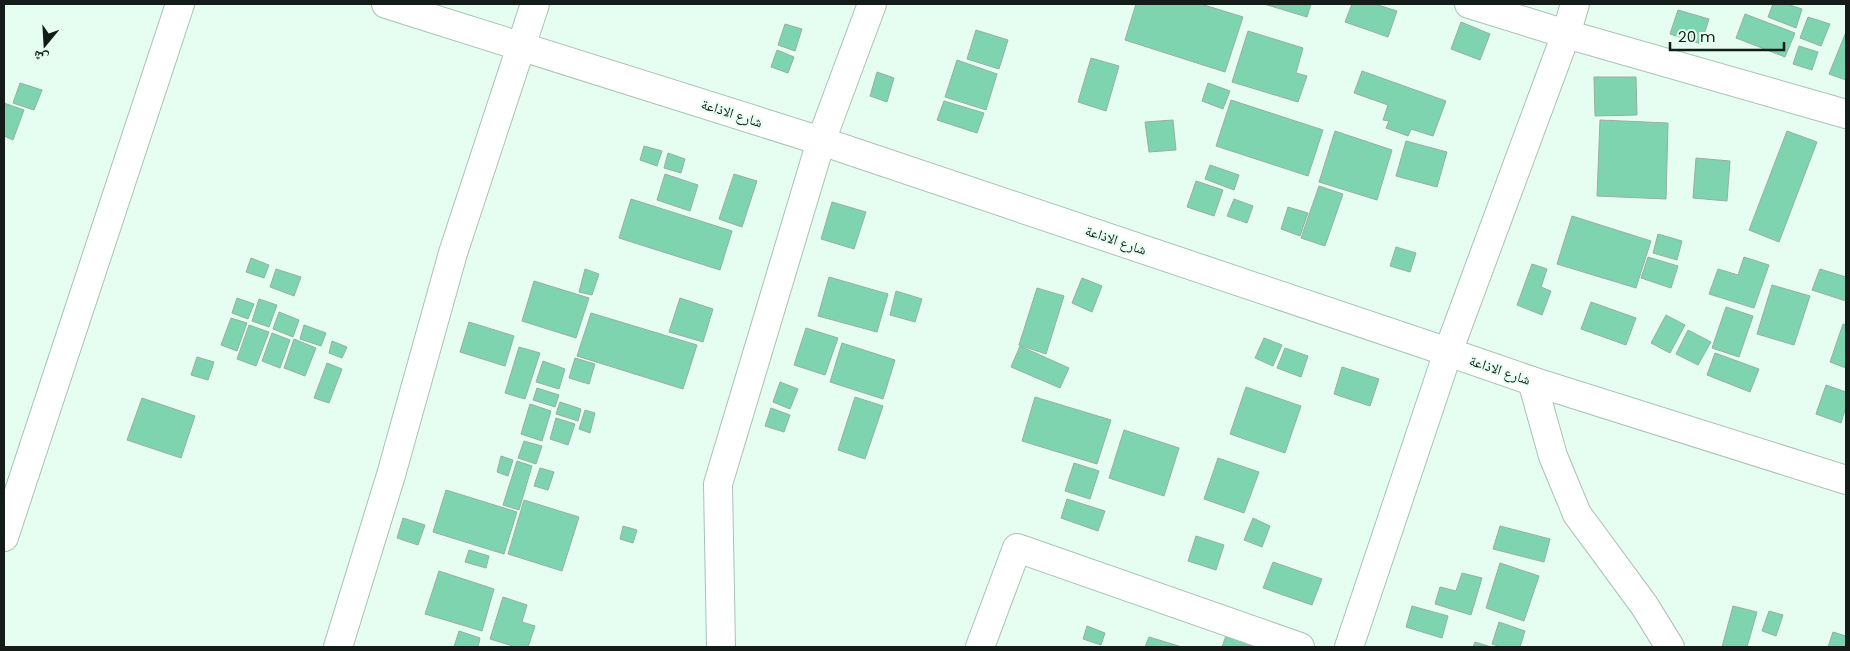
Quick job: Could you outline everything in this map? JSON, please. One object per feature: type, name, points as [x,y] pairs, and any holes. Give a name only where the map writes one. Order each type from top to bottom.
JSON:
[{"type":"street","points":[[4,537],[180,4]]},
{"type":"street","name":"شارع الاذاعة","points":[[386,4],[821,141],[1532,382],[1846,480]]},
{"type":"street","points":[[338,647],[391,475],[453,253],[535,4]]},
{"type":"street","points":[[721,647],[718,484],[821,141],[872,4]]},
{"type":"street","points":[[1469,4],[1566,34],[1846,114]]},
{"type":"street","points":[[1350,647],[1448,352],[1566,34],[1575,4]]},
{"type":"street","points":[[1532,382],[1553,456],[1577,514],[1644,605],[1670,647]]},
{"type":"street","points":[[980,647],[1018,548],[1300,647]]},
{"type":"building","points":[[1136,4],[1201,4],[1243,17],[1225,72],[1125,40]]},
{"type":"building","points":[[1264,4],[1311,4],[1307,17]]},
{"type":"building","points":[[1352,4],[1375,4],[1397,11],[1388,37],[1345,22]]},
{"type":"building","points":[[1773,4],[1787,4],[1802,9],[1796,28],[1768,17]]},
{"type":"building","points":[[1678,10],[1709,19],[1701,44],[1670,34]]},
{"type":"building","points":[[1745,14],[1795,33],[1785,57],[1736,38]]},
{"type":"building","points":[[1808,17],[1830,24],[1821,46],[1800,38]]},
{"type":"building","points":[[1461,22],[1490,34],[1480,60],[1451,49]]},
{"type":"building","points":[[785,24],[802,29],[795,51],[778,45]]},
{"type":"building","points":[[976,30],[1008,40],[999,69],[967,59]]},
{"type":"building","points":[[1248,31],[1303,48],[1296,73],[1307,76],[1298,102],[1232,82]]},
{"type":"building","points":[[1846,32],[1846,80],[1829,74]]},
{"type":"building","points":[[1799,46],[1818,52],[1812,70],[1793,64]]},
{"type":"building","points":[[777,50],[794,57],[788,73],[771,67]]},
{"type":"building","points":[[1091,58],[1119,66],[1106,111],[1078,102]]},
{"type":"building","points":[[957,60],[997,74],[986,110],[945,97]]},
{"type":"building","points":[[1362,71],[1446,101],[1433,136],[1411,129],[1408,136],[1386,128],[1389,121],[1383,120],[1388,105],[1354,93]]},
{"type":"building","points":[[877,72],[894,78],[887,102],[870,96]]},
{"type":"building","points":[[1594,77],[1636,77],[1637,115],[1595,116]]},
{"type":"building","points":[[20,83],[42,90],[34,110],[13,103]]},
{"type":"building","points":[[1208,83],[1230,91],[1223,109],[1202,101]]},
{"type":"building","points":[[1231,100],[1323,130],[1308,176],[1216,146]]},
{"type":"building","points":[[944,101],[984,113],[977,133],[937,120]]},
{"type":"building","points":[[4,103],[24,110],[13,140],[4,136]]},
{"type":"building","points":[[1173,120],[1176,150],[1149,152],[1145,122]]},
{"type":"building","points":[[1600,120],[1668,123],[1666,199],[1597,196]]},
{"type":"building","points":[[1335,131],[1392,150],[1377,200],[1319,182]]},
{"type":"building","points":[[1787,131],[1817,142],[1779,242],[1749,230]]},
{"type":"building","points":[[1406,141],[1447,152],[1437,187],[1396,176]]},
{"type":"building","points":[[644,146],[662,151],[657,166],[640,160]]},
{"type":"building","points":[[668,153],[685,159],[681,173],[664,168]]},
{"type":"building","points":[[1696,158],[1730,161],[1727,201],[1693,198]]},
{"type":"building","points":[[1210,165],[1239,175],[1234,190],[1205,179]]},
{"type":"building","points":[[665,174],[698,185],[690,211],[657,200]]},
{"type":"building","points":[[734,174],[757,181],[742,227],[719,219]]},
{"type":"building","points":[[1196,181],[1223,190],[1214,216],[1187,207]]},
{"type":"building","points":[[1319,186],[1343,194],[1325,246],[1301,238]]},
{"type":"building","points":[[631,199],[732,231],[720,270],[619,238]]},
{"type":"building","points":[[1234,199],[1253,206],[1247,223],[1227,216]]},
{"type":"building","points":[[832,202],[866,212],[854,249],[821,239]]},
{"type":"building","points":[[1288,207],[1308,213],[1300,236],[1281,229]]},
{"type":"building","points":[[1572,216],[1651,241],[1636,288],[1557,264]]},
{"type":"building","points":[[1658,234],[1682,241],[1677,260],[1653,253]]},
{"type":"building","points":[[1396,247],[1416,253],[1410,272],[1390,266]]},
{"type":"building","points":[[1648,257],[1678,266],[1671,288],[1641,278]]},
{"type":"building","points":[[1744,257],[1769,265],[1754,308],[1709,294],[1718,269],[1738,275]]},
{"type":"building","points":[[251,258],[269,265],[264,278],[246,272]]},
{"type":"building","points":[[1532,264],[1547,269],[1541,287],[1551,291],[1542,315],[1517,305]]},
{"type":"building","points":[[276,269],[301,277],[294,296],[270,287]]},
{"type":"building","points":[[585,269],[599,274],[592,295],[579,292]]},
{"type":"building","points":[[1820,269],[1846,277],[1846,301],[1812,290]]},
{"type":"building","points":[[829,277],[888,294],[877,332],[818,316]]},
{"type":"building","points":[[1082,278],[1102,286],[1092,312],[1072,303]]},
{"type":"building","points":[[534,281],[589,298],[576,338],[522,321]]},
{"type":"building","points":[[1772,285],[1810,296],[1794,345],[1757,334]]},
{"type":"building","points":[[1037,288],[1064,296],[1046,354],[1019,345]]},
{"type":"building","points":[[896,291],[922,299],[915,322],[890,315]]},
{"type":"building","points":[[237,298],[254,304],[248,319],[232,313]]},
{"type":"building","points":[[680,298],[713,309],[703,342],[669,332]]},
{"type":"building","points":[[259,299],[277,305],[269,327],[252,321]]},
{"type":"building","points":[[1591,302],[1636,318],[1626,345],[1581,329]]},
{"type":"building","points":[[1726,307],[1753,316],[1739,357],[1712,348]]},
{"type":"building","points":[[279,312],[299,320],[293,337],[273,329]]},
{"type":"building","points":[[591,313],[697,345],[683,389],[577,356]]},
{"type":"building","points":[[1666,315],[1685,325],[1670,353],[1651,343]]},
{"type":"building","points":[[231,318],[247,323],[237,351],[221,345]]},
{"type":"building","points":[[469,322],[514,336],[505,366],[460,352]]},
{"type":"building","points":[[1843,324],[1846,325],[1846,368],[1830,362]]},
{"type":"building","points":[[249,325],[269,332],[256,366],[237,359]]},
{"type":"building","points":[[304,325],[326,333],[321,346],[300,339]]},
{"type":"building","points":[[806,328],[838,338],[825,375],[794,365]]},
{"type":"building","points":[[1688,330],[1711,342],[1698,365],[1676,354]]},
{"type":"building","points":[[272,333],[290,340],[280,368],[262,361]]},
{"type":"building","points":[[1264,338],[1282,345],[1273,366],[1255,358]]},
{"type":"building","points":[[294,339],[316,348],[305,376],[284,368]]},
{"type":"building","points":[[332,341],[347,347],[342,358],[329,353]]},
{"type":"building","points":[[842,343],[895,360],[883,399],[830,382]]},
{"type":"building","points":[[1020,346],[1069,368],[1060,388],[1011,367]]},
{"type":"building","points":[[519,347],[540,353],[525,399],[505,393]]},
{"type":"building","points":[[1285,348],[1308,356],[1301,377],[1277,368]]},
{"type":"building","points":[[1715,353],[1759,369],[1750,392],[1707,375]]},
{"type":"building","points":[[197,357],[214,362],[208,380],[191,375]]},
{"type":"building","points":[[575,358],[595,364],[589,384],[569,378]]},
{"type":"building","points":[[543,361],[565,369],[559,389],[536,382]]},
{"type":"building","points":[[327,363],[342,369],[329,403],[314,398]]},
{"type":"building","points":[[1342,367],[1379,379],[1370,406],[1334,394]]},
{"type":"building","points":[[780,382],[798,389],[790,409],[773,402]]},
{"type":"building","points":[[1826,385],[1846,392],[1846,407],[1841,423],[1816,414]]},
{"type":"building","points":[[1246,387],[1301,406],[1285,453],[1230,434]]},
{"type":"building","points":[[537,388],[559,395],[555,407],[533,400]]},
{"type":"building","points":[[855,397],[883,406],[865,459],[838,450]]},
{"type":"building","points":[[1035,397],[1111,420],[1097,464],[1022,441]]},
{"type":"building","points":[[142,398],[195,416],[181,458],[127,440]]},
{"type":"building","points":[[560,402],[581,409],[578,421],[556,414]]},
{"type":"building","points":[[530,404],[551,411],[542,441],[521,434]]},
{"type":"building","points":[[771,408],[790,415],[784,432],[765,426]]},
{"type":"building","points":[[585,410],[595,413],[590,433],[579,429]]},
{"type":"building","points":[[556,418],[575,424],[568,445],[550,439]]},
{"type":"building","points":[[1124,430],[1179,448],[1164,496],[1109,478]]},
{"type":"building","points":[[524,441],[542,446],[536,464],[518,458]]},
{"type":"building","points":[[501,456],[513,460],[508,476],[497,472]]},
{"type":"building","points":[[1218,458],[1259,472],[1244,513],[1204,499]]},
{"type":"building","points":[[517,461],[532,466],[519,510],[503,505]]},
{"type":"building","points":[[1074,463],[1099,471],[1090,499],[1065,491]]},
{"type":"building","points":[[540,468],[554,472],[548,490],[534,486]]},
{"type":"building","points":[[446,490],[517,512],[504,554],[433,532]]},
{"type":"building","points":[[1067,499],[1105,511],[1098,531],[1061,518]]},
{"type":"building","points":[[524,500],[579,517],[562,571],[508,554]]},
{"type":"building","points":[[403,518],[425,525],[418,545],[397,538]]},
{"type":"building","points":[[1253,518],[1270,526],[1262,547],[1244,540]]},
{"type":"building","points":[[623,526],[637,530],[633,543],[620,539]]},
{"type":"building","points":[[1500,526],[1550,539],[1544,562],[1493,549]]},
{"type":"building","points":[[1196,536],[1224,545],[1216,570],[1188,561]]},
{"type":"building","points":[[469,550],[489,556],[486,568],[465,562]]},
{"type":"building","points":[[1273,562],[1322,579],[1312,605],[1263,588]]},
{"type":"building","points":[[1500,563],[1539,576],[1524,621],[1486,608]]},
{"type":"building","points":[[439,571],[494,589],[482,631],[425,614]]},
{"type":"building","points":[[1462,573],[1482,578],[1471,615],[1435,604],[1440,587],[1456,591]]},
{"type":"building","points":[[503,597],[527,605],[522,622],[535,626],[528,647],[516,647],[490,639]]},
{"type":"building","points":[[1412,606],[1448,616],[1442,638],[1406,627]]},
{"type":"building","points":[[1733,606],[1757,612],[1747,647],[1722,647]]},
{"type":"building","points":[[1769,611],[1783,615],[1776,636],[1762,631]]},
{"type":"building","points":[[1499,622],[1525,631],[1520,647],[1501,647],[1492,644]]},
{"type":"building","points":[[1087,626],[1105,633],[1101,645],[1083,639]]},
{"type":"building","points":[[1228,630],[1255,641],[1253,647],[1222,647]]},
{"type":"building","points":[[459,631],[480,638],[478,647],[454,647]]},
{"type":"building","points":[[1833,632],[1846,636],[1846,647],[1828,647]]},
{"type":"building","points":[[1149,637],[1182,647],[1145,647]]},
{"type":"building","points":[[1475,642],[1491,647],[1473,647]]}]
